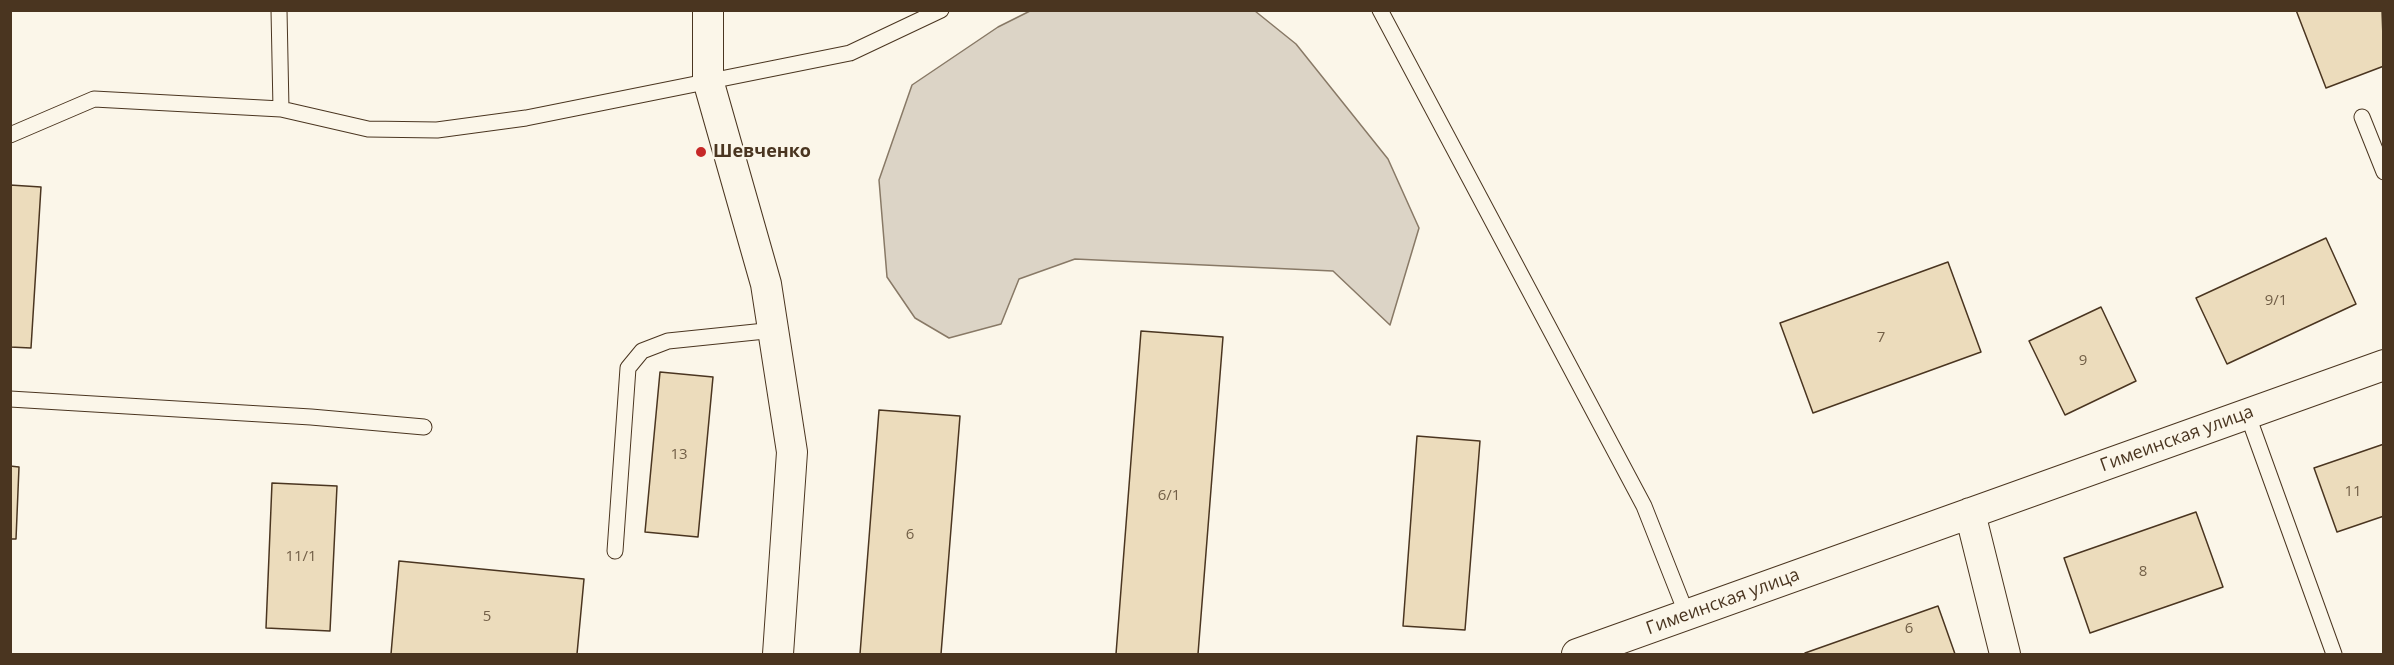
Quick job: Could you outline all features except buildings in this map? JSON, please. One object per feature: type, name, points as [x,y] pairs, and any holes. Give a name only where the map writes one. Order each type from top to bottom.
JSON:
[{"type":"street","points":[[708,10],[708,80],[766,284],[775,330],[792,452],[778,654]]},
{"type":"street","name":"Гимеинская улица","points":[[1577,654],[2384,364]]},
{"type":"street","points":[[1970,513],[2006,654]]},
{"type":"lane","points":[[279,10],[281,109]]},
{"type":"lane","points":[[10,135],[94,99],[281,109],[368,129],[437,129],[526,118],[850,53],[941,10]]},
{"type":"lane","points":[[1380,10],[1644,506],[1687,615]]},
{"type":"lane","points":[[2362,117],[2384,172]]},
{"type":"lane","points":[[615,551],[628,368],[642,351],[668,341],[775,330]]},
{"type":"lane","points":[[10,399],[424,427]]},
{"type":"lane","points":[[2247,413],[2334,654]]},
{"type":"shaded area","points":[[1030,11],[1255,11],[1296,44],[1388,159],[1419,228],[1390,325],[1333,271],[1075,259],[1019,279],[1001,324],[949,338],[915,318],[887,277],[879,180],[912,85],[998,27]]},
{"type":"place","name":"Шевченко","points":[[701,152]]}]
